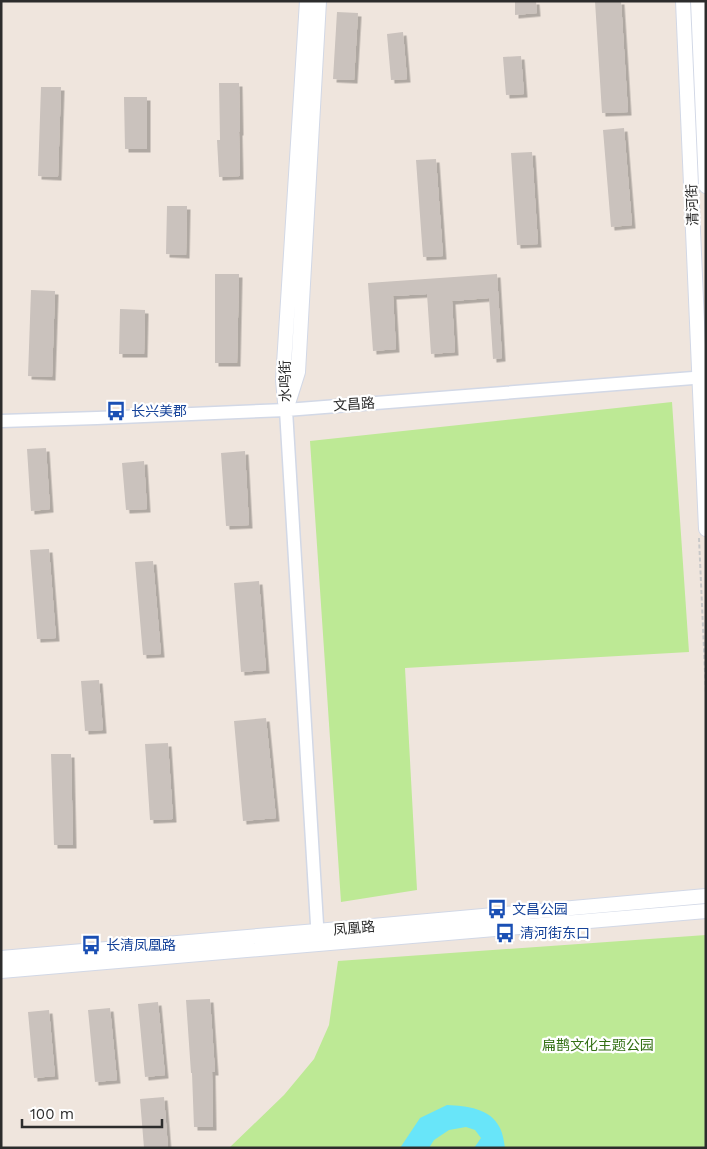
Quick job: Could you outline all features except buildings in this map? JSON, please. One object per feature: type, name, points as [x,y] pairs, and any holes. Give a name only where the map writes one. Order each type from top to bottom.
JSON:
[{"type":"main road","name":"水鸣街","points":[[286,410],[283,380],[307,1]]},
{"type":"main road","name":"水鸣街","points":[[286,410],[298,372],[319,1]]},
{"type":"main road","name":"清河街","points":[[683,1],[702,377],[706,529]]},
{"type":"main road","name":"清河街","points":[[698,1],[706,186]]},
{"type":"main road","name":"凤凰路","points":[[1,971],[706,896]]},
{"type":"main road","name":"凤凰路","points":[[1,958],[706,911]]},
{"type":"street","name":"文昌路","points":[[1,421],[286,410],[702,377]]},
{"type":"street","points":[[286,410],[317,937]]},
{"type":"green space","points":[[672,402],[689,652],[405,668],[417,890],[341,902],[310,441]]},
{"type":"green space","name":"扁鹊文化主题公园","points":[[706,935],[706,1148],[229,1148],[284,1095],[314,1059],[329,1025],[338,961]]},
{"type":"water","points":[[447,1105],[470,1107],[490,1116],[500,1128],[505,1148],[474,1148],[481,1138],[475,1130],[466,1127],[449,1130],[434,1140],[429,1148],[400,1148],[420,1118]]},
{"type":"place","name":"长兴美郡","points":[[116,411]]},
{"type":"place","name":"文昌公园","points":[[497,909]]},
{"type":"place","name":"清河街东口","points":[[505,933]]},
{"type":"place","name":"长清凤凰路","points":[[91,945]]}]
